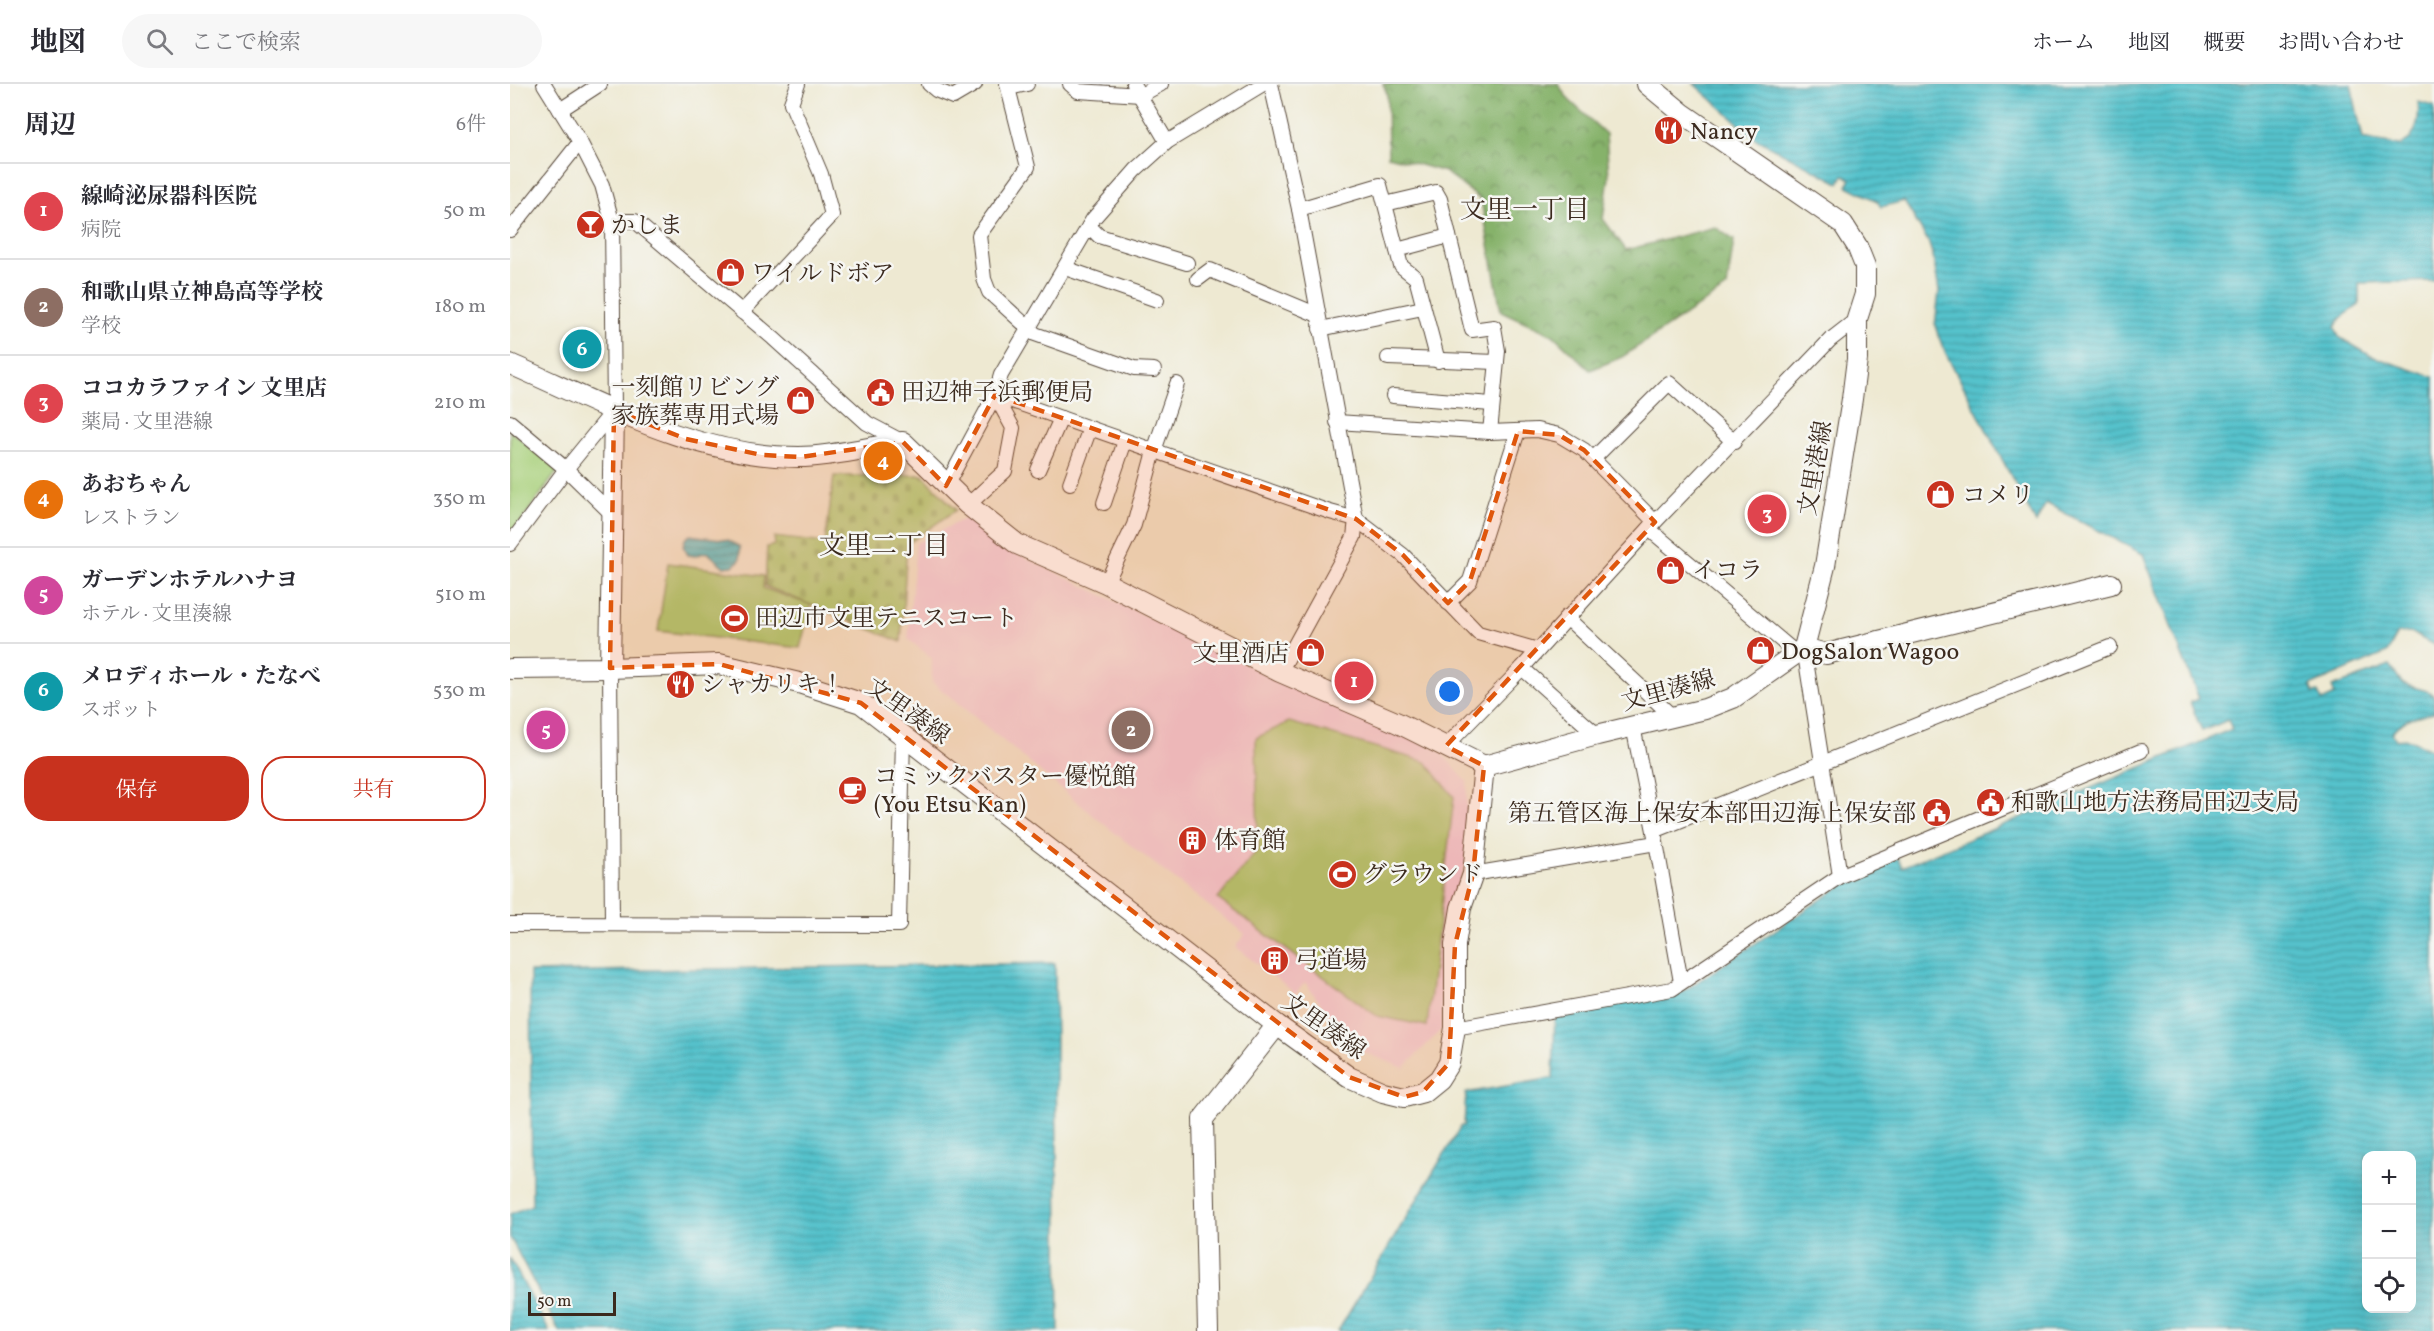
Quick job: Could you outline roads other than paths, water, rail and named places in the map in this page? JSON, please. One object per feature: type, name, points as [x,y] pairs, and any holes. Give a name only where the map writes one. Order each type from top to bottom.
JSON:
[{"type":"main road","name":"文里港線","points":[[1647,84],[1682,112],[1843,224],[1857,246],[1864,266],[1865,294],[1857,319],[1857,359],[1852,399],[1825,566],[1800,651]]},
{"type":"main road","points":[[510,364],[686,439],[722,448],[762,455],[801,457],[903,442],[946,486],[1017,544],[1106,583],[1280,672],[1446,746],[1484,766]]},
{"type":"main road","points":[[610,668],[614,410]]},
{"type":"main road","points":[[1800,651],[1826,654],[2111,584]]},
{"type":"main road","name":"文里湊線","points":[[510,669],[719,664],[799,683],[861,703],[1276,1025],[1349,1077],[1383,1092],[1404,1097],[1423,1092],[1440,1079],[1449,1063],[1455,1028],[1455,945],[1461,908],[1473,874],[1484,766],[1674,717],[1733,698],[1800,651]]},
{"type":"main road","points":[[1208,1331],[1203,1119],[1276,1025]]},
{"type":"street","points":[[510,544],[614,410],[612,221],[602,185],[580,142],[544,84]]},
{"type":"street","points":[[560,110],[600,84]]},
{"type":"street","points":[[742,312],[832,215],[821,174],[791,103],[798,84]]},
{"type":"street","points":[[929,84],[953,98],[975,84]]},
{"type":"street","points":[[1027,84],[1008,86],[1028,167],[979,235],[984,279],[989,292],[1035,334],[1134,369],[1154,370]]},
{"type":"street","points":[[1070,84],[1078,91],[1137,89],[1161,84]]},
{"type":"street","points":[[946,486],[995,396],[1001,375],[1089,226],[1136,170],[1167,142],[1263,84]]},
{"type":"street","points":[[1271,84],[1299,208],[1356,519],[1353,537],[1280,672]]},
{"type":"street","points":[[1137,89],[1167,142]]},
{"type":"street","points":[[510,230],[580,142]]},
{"type":"street","points":[[1299,208],[1380,185],[1401,266],[1416,278],[1438,361]]},
{"type":"street","points":[[1385,204],[1436,192],[1440,199],[1472,330],[1494,327],[1498,351],[1490,432]]},
{"type":"street","points":[[612,221],[635,221],[867,423],[903,442]]},
{"type":"street","points":[[1089,226],[1099,236],[1187,263]]},
{"type":"street","points":[[1396,250],[1449,236]]},
{"type":"street","points":[[1065,268],[1157,300]]},
{"type":"street","points":[[1198,279],[1210,270],[1319,322],[1423,308]]},
{"type":"street","points":[[1446,746],[1522,668],[1652,525],[1830,340],[1857,319]]},
{"type":"street","points":[[1388,358],[1497,362]]},
{"type":"street","points":[[1593,459],[1670,382],[1734,442]]},
{"type":"street","points":[[1106,583],[1134,525],[1154,451],[1177,384]]},
{"type":"street","points":[[995,396],[1356,519],[1402,555],[1478,633],[1538,650]]},
{"type":"street","points":[[968,505],[1005,471],[1013,428],[995,396]]},
{"type":"street","points":[[1393,396],[1491,404]]},
{"type":"street","points":[[1038,470],[1060,418]]},
{"type":"street","points":[[510,422],[566,469],[613,515]]},
{"type":"street","points":[[1337,422],[1490,432],[1537,430],[1559,435],[1584,450],[1652,525],[1800,651],[1822,762],[1840,876]]},
{"type":"street","points":[[1070,483],[1090,428]]},
{"type":"street","points":[[1448,603],[1470,581],[1518,431]]},
{"type":"street","points":[[1104,503],[1125,441]]},
{"type":"street","points":[[1566,617],[1674,717]]},
{"type":"street","points":[[1473,874],[1655,837],[1822,762],[2110,647]]},
{"type":"street","points":[[610,668],[612,923]]},
{"type":"street","points":[[1522,668],[1597,735]]},
{"type":"street","points":[[1633,726],[1682,982]]},
{"type":"street","points":[[510,924],[899,926],[903,735]]},
{"type":"street","points":[[1455,1028],[1672,989],[1840,876],[2141,751]]},
{"type":"water","points":[[1694,84],[2351,84],[2363,139],[2400,146],[2406,143],[2414,133],[2418,102],[2434,106],[2434,281],[2359,283],[2359,305],[2341,318],[2335,327],[2339,337],[2371,356],[2434,377],[2434,645],[2410,632],[2398,633],[2387,653],[2310,686],[2313,693],[2318,692],[2322,701],[2335,695],[2332,687],[2390,666],[2403,684],[2430,692],[2434,697],[2434,712],[2404,722],[2391,734],[2397,740],[2405,738],[2434,751],[2434,1331],[1338,1331],[1461,1126],[1464,1126],[1466,1093],[1553,1078],[1555,1014],[1679,994],[1864,871],[1898,858],[1902,867],[2232,729],[2228,720],[2202,731],[2190,702],[2199,699],[2143,554],[2046,503],[2036,523],[1943,348],[1935,326],[1939,291],[1933,256],[1928,241],[1904,201],[1881,207],[1877,201],[1847,186],[1851,179],[1843,175],[1839,183],[1756,139]]},
{"type":"water","points":[[690,535],[728,540],[740,547],[740,560],[733,566],[724,567],[707,552],[695,556],[688,555],[683,546],[685,539]]},
{"type":"water","points":[[1055,963],[1059,1331],[559,1331],[510,1237],[510,1214],[532,1205],[530,972]]},
{"type":"water","points":[[510,1258],[549,1331],[510,1331]]},
{"type":"place","name":"Nancy","points":[[1669,131]]},
{"type":"place","name":"かしま","points":[[590,225]]},
{"type":"place","name":"ワイルドボア","points":[[730,273]]},
{"type":"place","name":"メロディホール・たなべ","points":[[582,349]]},
{"type":"place","name":"田辺神子浜郵便局","points":[[880,392]]},
{"type":"place","name":"一刻館リビング 家族葬専用式場","points":[[800,401]]},
{"type":"place","name":"あおちゃん","points":[[883,461]]},
{"type":"place","name":"コメリ","points":[[1941,495]]},
{"type":"place","name":"ココカラファイン 文里店","points":[[1767,514]]},
{"type":"place","name":"イコラ","points":[[1671,570]]},
{"type":"place","name":"田辺市文里テニスコート","points":[[734,618]]},
{"type":"place","name":"DogSalon Wagoo","points":[[1760,651]]},
{"type":"place","name":"文里酒店","points":[[1310,653]]},
{"type":"place","name":"線崎泌尿器科医院","points":[[1354,681]]},
{"type":"place","name":"シャカリキ！","points":[[680,684]]},
{"type":"place","name":"ガーデンホテルハナヨ","points":[[546,730]]},
{"type":"place","name":"和歌山県立神島高等学校","points":[[1131,730]]},
{"type":"place","name":"コミックバスター優悦館 (You Etsu Kan)","points":[[853,790]]},
{"type":"place","name":"和歌山地方法務局田辺支局","points":[[1990,802]]},
{"type":"place","name":"第五管区海上保安本部田辺海上保安部","points":[[1937,813]]},
{"type":"place","name":"体育館","points":[[1193,840]]},
{"type":"place","name":"グラウンド","points":[[1342,874]]},
{"type":"place","name":"弓道場","points":[[1274,960]]},
{"type":"district","name":"文里一丁目","points":[[1525,209]]},
{"type":"district","name":"文里二丁目","points":[[884,545]]}]
